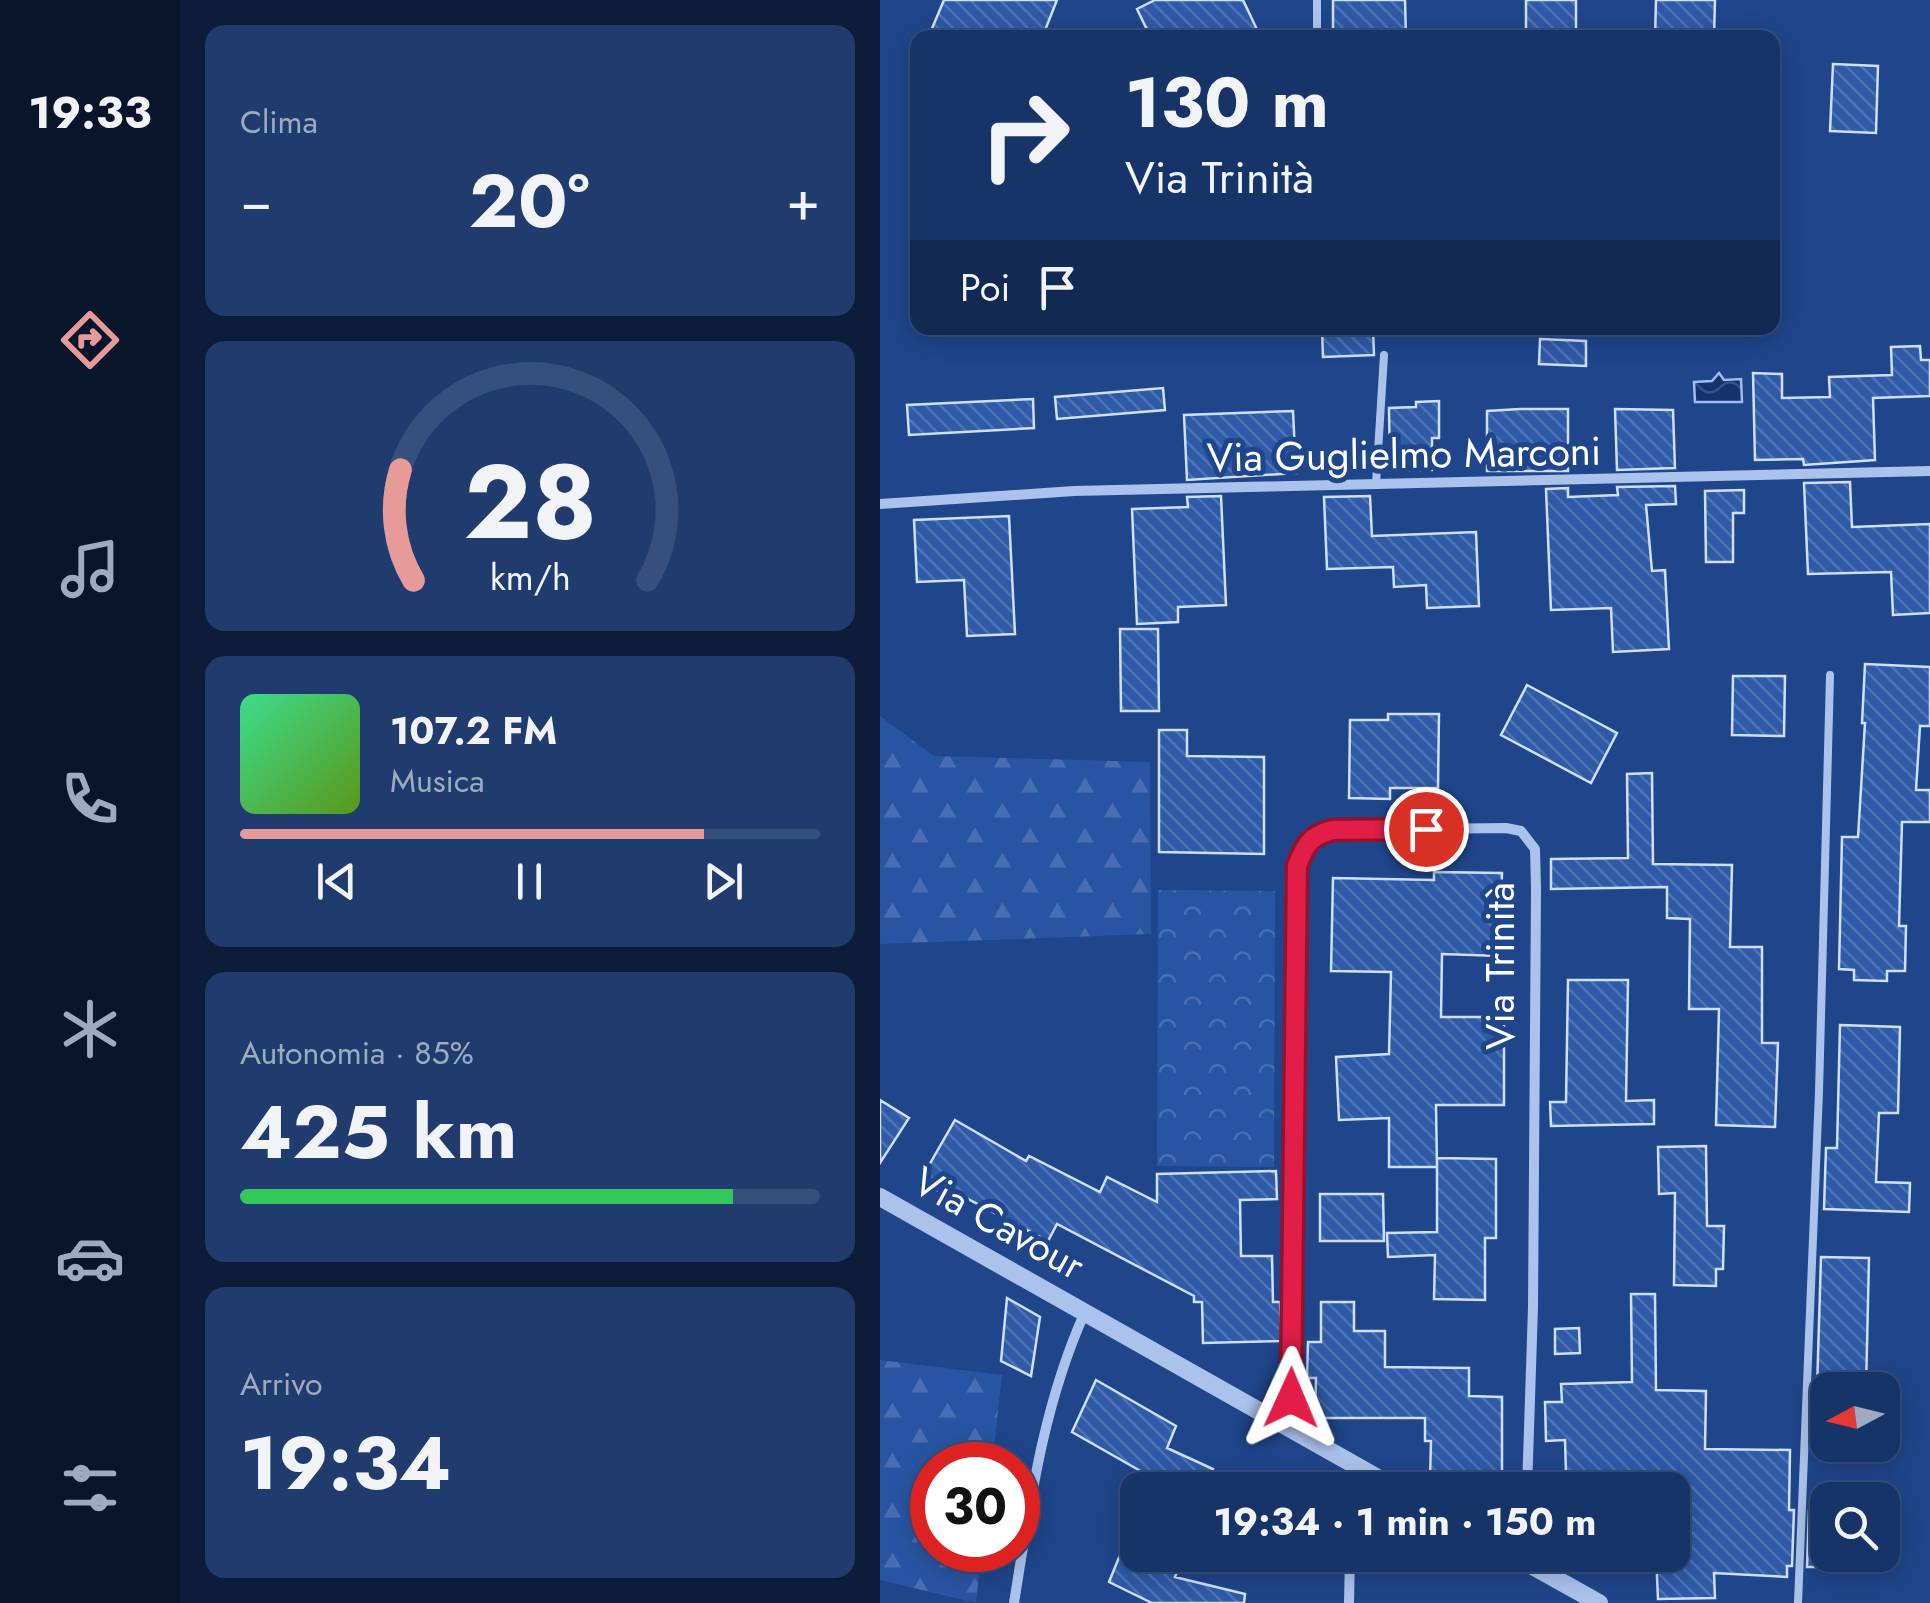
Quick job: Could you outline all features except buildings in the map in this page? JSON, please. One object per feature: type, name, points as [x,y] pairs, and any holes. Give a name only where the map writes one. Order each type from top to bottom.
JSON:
[{"type":"street","name":"Via Guglielmo Marconi","points":[[880,504],[1074,491],[1930,471]]},
{"type":"street","name":"Via Trinità","points":[[1285,1426],[1291,1398],[1297,866],[1305,844],[1332,830],[1522,831],[1535,849],[1536,889],[1533,1307],[1528,1472]]},
{"type":"street","name":"Via Cavour","points":[[880,1197],[1085,1311]]},
{"type":"street","points":[[1014,1603],[1039,1445],[1064,1359],[1085,1311],[1366,1472]]},
{"type":"street","points":[[1350,1463],[1350,1472]]},
{"type":"street","points":[[1349,1603],[1350,1572]]},
{"type":"street","points":[[1537,1572],[1568,1595],[1599,1603]]},
{"type":"lane","points":[[1317,0],[1317,30]]},
{"type":"lane","points":[[1376,484],[1384,355]]},
{"type":"lane","points":[[1798,1603],[1830,675]]},
{"type":"green space","points":[[880,716],[934,756],[1150,762],[1151,934],[880,944]]},
{"type":"green space","points":[[1158,890],[1275,891],[1274,1167],[1157,1166]]},
{"type":"green space","points":[[880,1360],[1002,1375],[995,1442],[910,1442],[910,1572],[980,1572],[976,1603],[880,1580]]},
{"type":"water","points":[[1719,373],[1724,380],[1741,379],[1742,402],[1695,402],[1694,382],[1712,381]]},
{"type":"route","points":[[1291,1398],[1297,866],[1305,844],[1318,834],[1332,830],[1426,829]]}]
